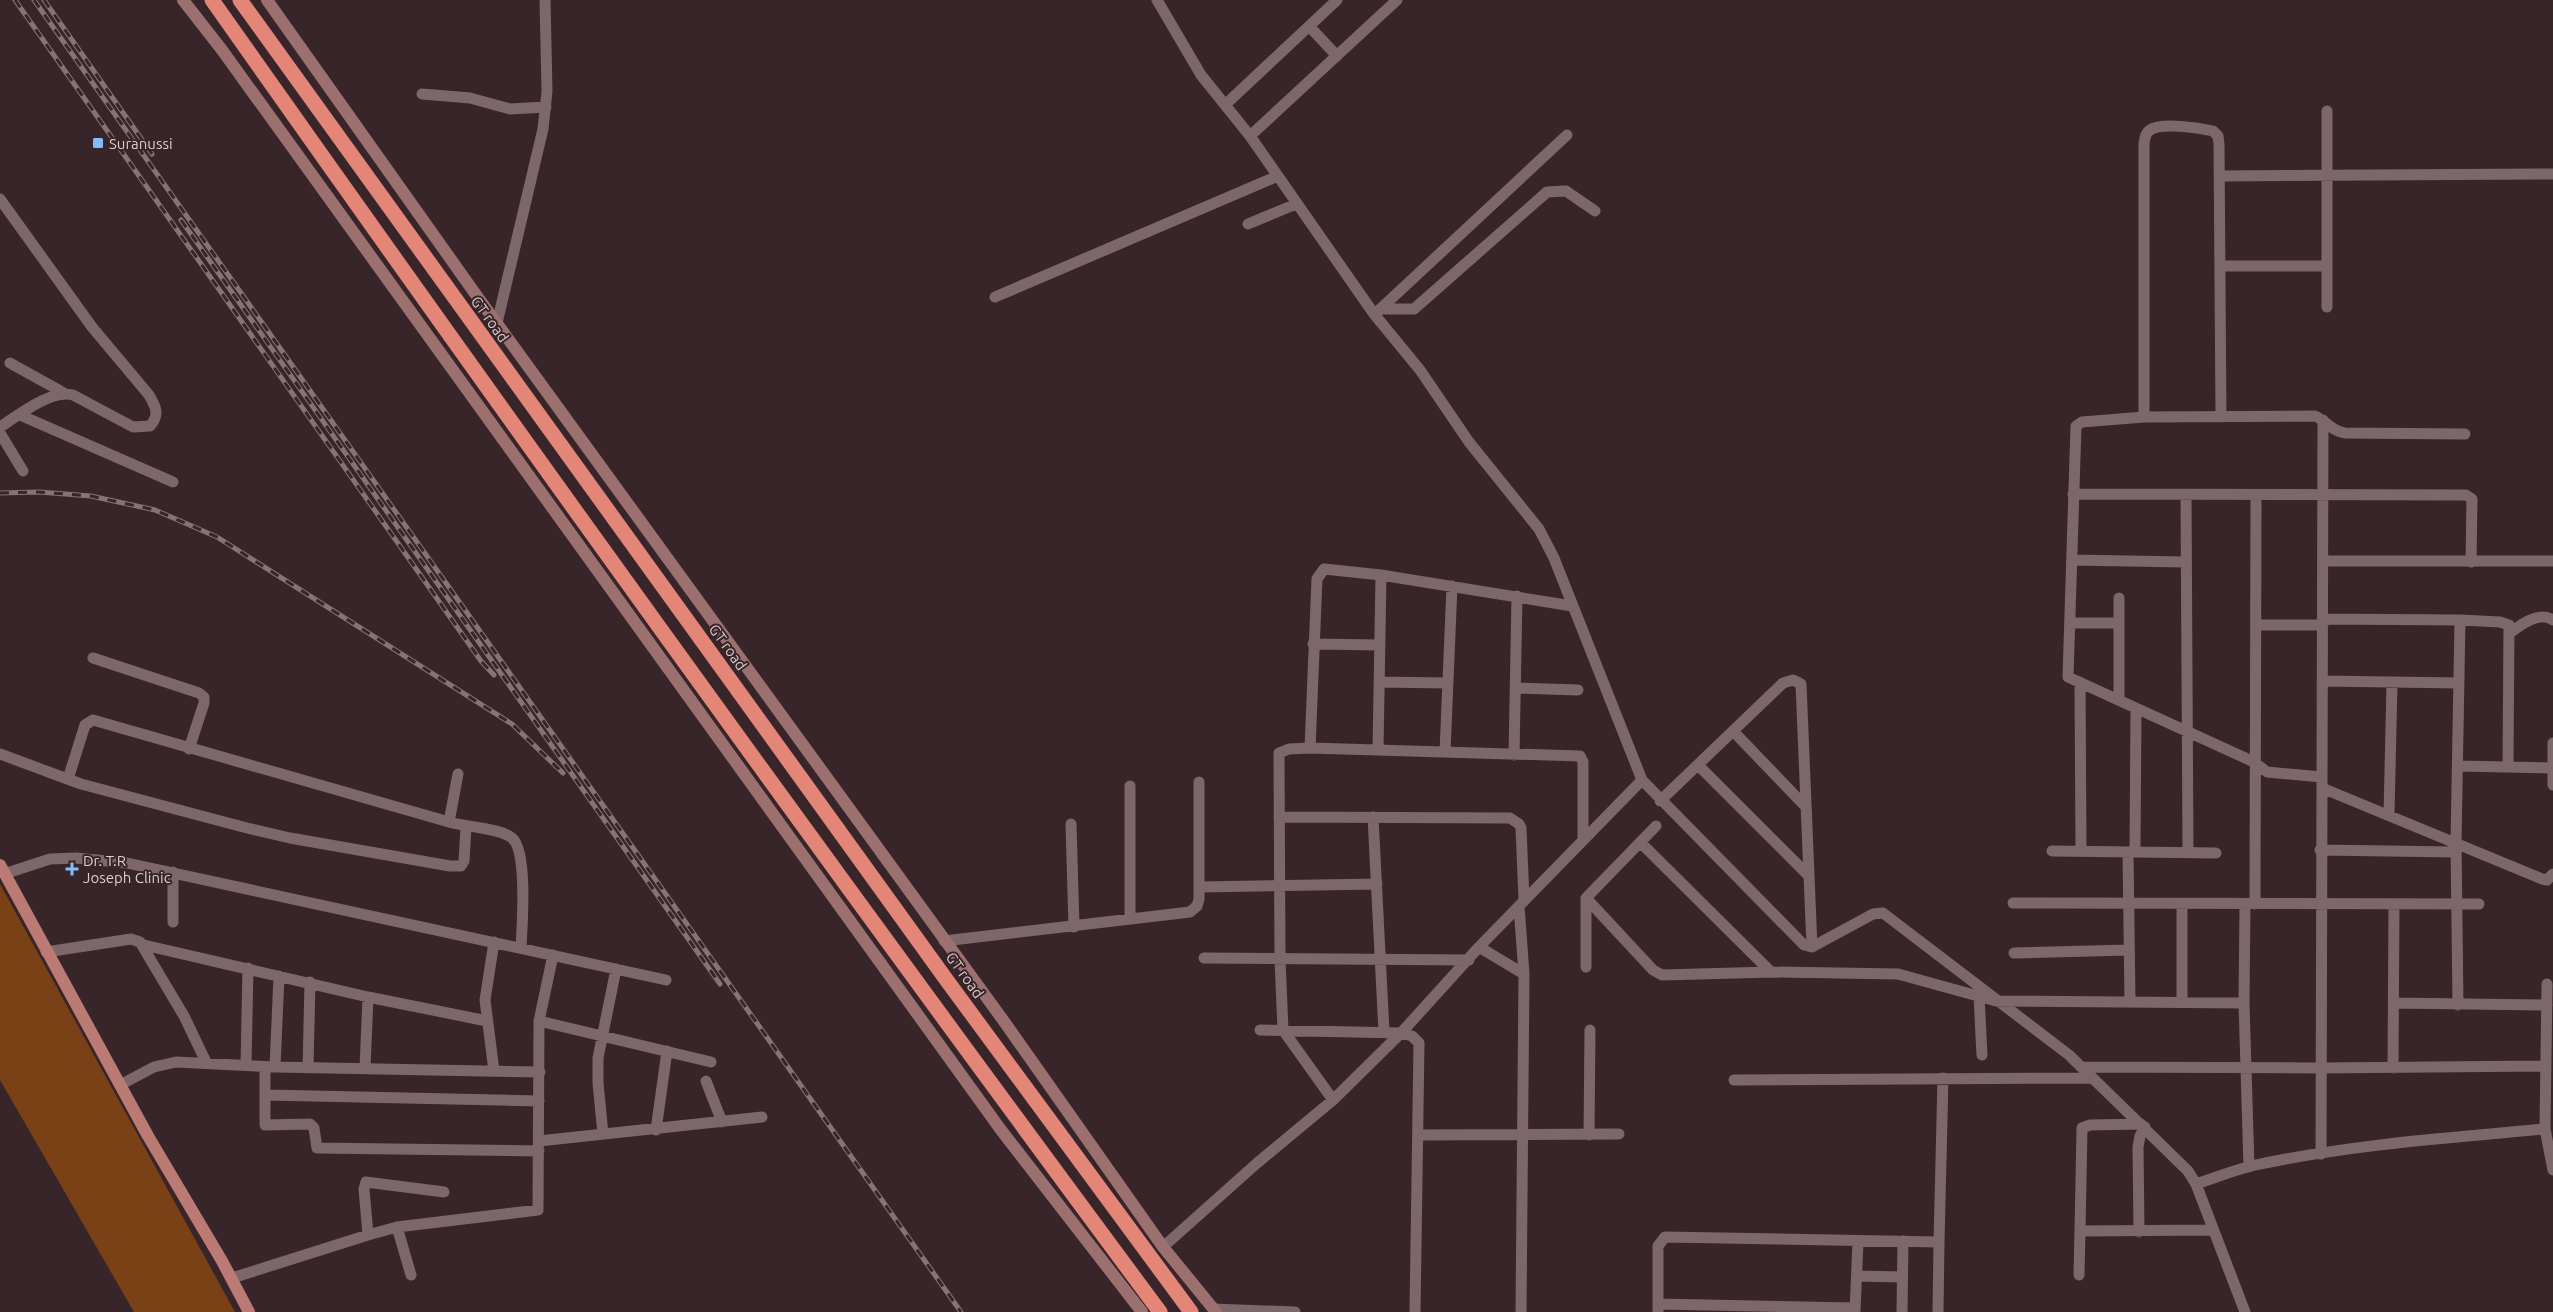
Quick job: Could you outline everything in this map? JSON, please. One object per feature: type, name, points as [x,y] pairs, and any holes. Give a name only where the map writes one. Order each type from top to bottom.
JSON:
[{"type":"highway","points":[[212,0],[366,219],[924,994],[1160,1312]]},
{"type":"highway","name":"GT road","points":[[240,0],[948,982],[1191,1312]]},
{"type":"main road","points":[[183,0],[222,50],[1001,1130],[1142,1312]]},
{"type":"main road","points":[[267,0],[497,323],[944,942],[1009,1028],[1164,1247],[1215,1310]]},
{"type":"main road","points":[[2,870],[120,1085],[232,1278],[248,1312]]},
{"type":"street","points":[[497,323],[522,226],[546,108],[548,75],[545,0]]},
{"type":"street","points":[[1157,0],[1201,75],[1250,136],[1296,204],[1420,370],[1468,442],[1539,529],[1552,552],[1642,780],[1660,801],[1804,945],[1812,947],[1873,914],[1883,913],[2081,1066],[2183,1166],[2196,1184],[2245,1312]]},
{"type":"street","points":[[1226,104],[1337,0]]},
{"type":"street","points":[[1250,136],[1397,0]]},
{"type":"street","points":[[1309,26],[1337,56]]},
{"type":"street","points":[[422,94],[462,97],[510,109],[546,108]]},
{"type":"street","points":[[2327,111],[2327,307]]},
{"type":"street","points":[[2144,417],[2144,144],[2146,134],[2151,129],[2161,126],[2213,131],[2218,136],[2221,417]]},
{"type":"street","points":[[1377,312],[1448,243],[1567,135]]},
{"type":"street","points":[[2219,176],[2553,174]]},
{"type":"street","points":[[995,297],[1278,176]]},
{"type":"street","points":[[1377,312],[1411,310],[1418,306],[1547,192],[1566,191],[1595,211]]},
{"type":"street","points":[[0,199],[86,320],[149,395],[156,407],[156,414],[150,426],[133,427],[73,395],[64,393],[10,363]]},
{"type":"street","points":[[1248,224],[1296,204]]},
{"type":"street","points":[[2220,266],[2327,266]]},
{"type":"street","points":[[0,427],[50,397],[64,393]]},
{"type":"street","points":[[20,415],[173,482]]},
{"type":"street","points":[[2465,434],[2345,433],[2335,431],[2323,420],[2315,416],[2144,417],[2078,424],[2075,431],[2071,623],[2067,674],[2068,677],[2188,730],[2254,762],[2267,772],[2322,783],[2456,848],[2542,879],[2547,880],[2553,874]]},
{"type":"street","points":[[2321,1154],[2320,850],[2322,783],[2323,420]]},
{"type":"street","points":[[0,433],[23,471]]},
{"type":"street","points":[[2074,494],[2470,496],[2472,505],[2471,562]]},
{"type":"street","points":[[2186,495],[2188,852]]},
{"type":"street","points":[[2249,1167],[2244,1003],[2250,904],[2254,762],[2257,625],[2256,495]]},
{"type":"street","points":[[2073,560],[2185,562]]},
{"type":"street","points":[[2323,561],[2553,561]]},
{"type":"street","points":[[1310,748],[1317,579],[1319,572],[1324,569],[1331,568],[1381,575],[1572,606]]},
{"type":"street","points":[[1378,750],[1381,575]]},
{"type":"street","points":[[1445,752],[1452,586]]},
{"type":"street","points":[[1514,755],[1517,596]]},
{"type":"street","points":[[2119,598],[2119,699]]},
{"type":"street","points":[[2510,633],[2526,621],[2546,617],[2553,620]]},
{"type":"street","points":[[2257,625],[2460,620],[2509,624],[2508,767]]},
{"type":"street","points":[[2458,1004],[2456,848],[2460,620]]},
{"type":"street","points":[[2071,623],[2119,624]]},
{"type":"street","points":[[1313,644],[1380,645]]},
{"type":"street","points":[[92,658],[200,693],[204,697],[204,703],[189,749]]},
{"type":"street","points":[[1660,801],[1783,683],[1793,680],[1801,684],[1812,947]]},
{"type":"street","points":[[2322,681],[2459,683]]},
{"type":"street","points":[[1379,682],[1447,683]]},
{"type":"street","points":[[2080,682],[2081,851]]},
{"type":"street","points":[[2389,815],[2392,683]]},
{"type":"street","points":[[1516,688],[1578,690]]},
{"type":"street","points":[[2130,1002],[2128,902],[2132,852],[2136,708]]},
{"type":"street","points":[[68,779],[88,721],[99,721],[189,749],[466,827],[499,832],[511,837],[516,842],[520,862],[523,899],[521,948]]},
{"type":"street","points":[[1733,731],[1806,806]]},
{"type":"street","points":[[2553,743],[2553,784]]},
{"type":"street","points":[[1333,1100],[1283,1030],[1280,959],[1279,752],[1290,748],[1310,748],[1514,755],[1576,755],[1582,758],[1583,840]]},
{"type":"street","points":[[0,754],[68,779],[290,838],[455,867],[461,866],[464,861],[466,827]]},
{"type":"street","points":[[1698,765],[1809,876]]},
{"type":"street","points":[[2458,766],[2553,768]]},
{"type":"street","points":[[449,822],[458,774]]},
{"type":"street","points":[[1164,1247],[1256,1164],[1333,1100],[1401,1033],[1469,960],[1478,947],[1642,780]]},
{"type":"street","points":[[944,942],[1190,912],[1197,906],[1200,887],[1198,782]]},
{"type":"street","points":[[1130,786],[1130,919]]},
{"type":"street","points":[[1279,817],[1514,820],[1521,828],[1521,903],[1524,974],[1521,1312]]},
{"type":"street","points":[[1373,817],[1382,959],[1384,1032]]},
{"type":"street","points":[[1071,824],[1074,927]]},
{"type":"street","points":[[1586,967],[1586,898],[1656,826]]},
{"type":"street","points":[[1640,842],[1771,972]]},
{"type":"street","points":[[2320,850],[2456,848]]},
{"type":"street","points":[[2052,850],[2216,853]]},
{"type":"street","points":[[2,870],[44,860],[76,858],[127,864],[173,872],[666,980]]},
{"type":"street","points":[[173,872],[173,922]]},
{"type":"street","points":[[1200,887],[1376,884]]},
{"type":"street","points":[[1586,898],[1656,973],[1898,974],[1996,1001],[2244,1003]]},
{"type":"street","points":[[2013,903],[2479,904]]},
{"type":"street","points":[[2182,904],[2182,1002]]},
{"type":"street","points":[[2393,1068],[2394,904]]},
{"type":"street","points":[[46,952],[131,939],[144,945],[368,997],[487,1021]]},
{"type":"street","points":[[494,942],[485,1000],[494,1071]]},
{"type":"street","points":[[144,945],[184,1016],[206,1062]]},
{"type":"street","points":[[1478,947],[1524,974]]},
{"type":"street","points":[[2014,953],[2129,950]]},
{"type":"street","points":[[232,1278],[396,1227],[535,1211],[539,1207],[539,1022],[553,955]]},
{"type":"street","points":[[1204,958],[1469,960]]},
{"type":"street","points":[[246,1065],[248,968]]},
{"type":"street","points":[[603,1134],[597,1070],[601,1035],[616,969]]},
{"type":"street","points":[[280,976],[266,1095],[265,1124],[310,1124],[314,1128],[317,1148],[539,1146],[603,1134],[656,1130],[762,1117]]},
{"type":"street","points":[[308,1068],[310,982]]},
{"type":"street","points":[[2547,984],[2550,1030],[2546,1066],[2549,1094],[2545,1129],[2550,1166],[2553,1170]]},
{"type":"street","points":[[1979,996],[1982,1055]]},
{"type":"street","points":[[365,1068],[368,997]]},
{"type":"street","points":[[2394,1003],[2547,1005]]},
{"type":"street","points":[[539,1022],[712,1062]]},
{"type":"street","points":[[1260,1030],[1401,1033],[1412,1036],[1419,1043],[1415,1312]]},
{"type":"street","points":[[1589,1135],[1590,1030]]},
{"type":"street","points":[[656,1130],[667,1051]]},
{"type":"street","points":[[120,1085],[162,1064],[206,1062],[270,1067],[540,1072]]},
{"type":"street","points":[[2081,1066],[2320,1068],[2546,1066]]},
{"type":"street","points":[[1938,1312],[1943,1078]]},
{"type":"street","points":[[1734,1080],[2092,1078]]},
{"type":"street","points":[[706,1081],[722,1122]]},
{"type":"street","points":[[266,1095],[539,1101]]},
{"type":"street","points":[[2079,1275],[2082,1128],[2090,1125],[2143,1126]]},
{"type":"street","points":[[2139,1232],[2138,1147],[2143,1126]]},
{"type":"street","points":[[2196,1184],[2249,1167],[2321,1154],[2424,1139],[2545,1129]]},
{"type":"street","points":[[1418,1135],[1522,1136],[1619,1134]]},
{"type":"street","points":[[368,1235],[364,1189],[366,1182],[444,1192]]},
{"type":"street","points":[[396,1227],[411,1275]]},
{"type":"street","points":[[2080,1231],[2213,1230]]},
{"type":"street","points":[[1858,1241],[1855,1310],[1658,1308],[1658,1246],[1665,1237],[1939,1242]]},
{"type":"street","points":[[1902,1312],[1903,1241]]},
{"type":"street","points":[[1857,1276],[1902,1277]]},
{"type":"street","points":[[1215,1310],[1295,1312]]},
{"type":"shaded area","points":[[0,884],[235,1312],[134,1312],[0,1080]]},
{"type":"railway","points":[[15,0],[481,661],[494,675]]},
{"type":"railway","points":[[34,0],[961,1312]]},
{"type":"railway","points":[[44,0],[152,154]]},
{"type":"railway","points":[[181,220],[720,984]]},
{"type":"railway","points":[[0,493],[39,492],[91,496],[155,510],[217,537],[512,724],[563,773]]},
{"type":"place","name":"Suranussi","points":[[98,143]]},
{"type":"place","name":"Dr. T.R Joseph Clinic","points":[[72,869]]}]
